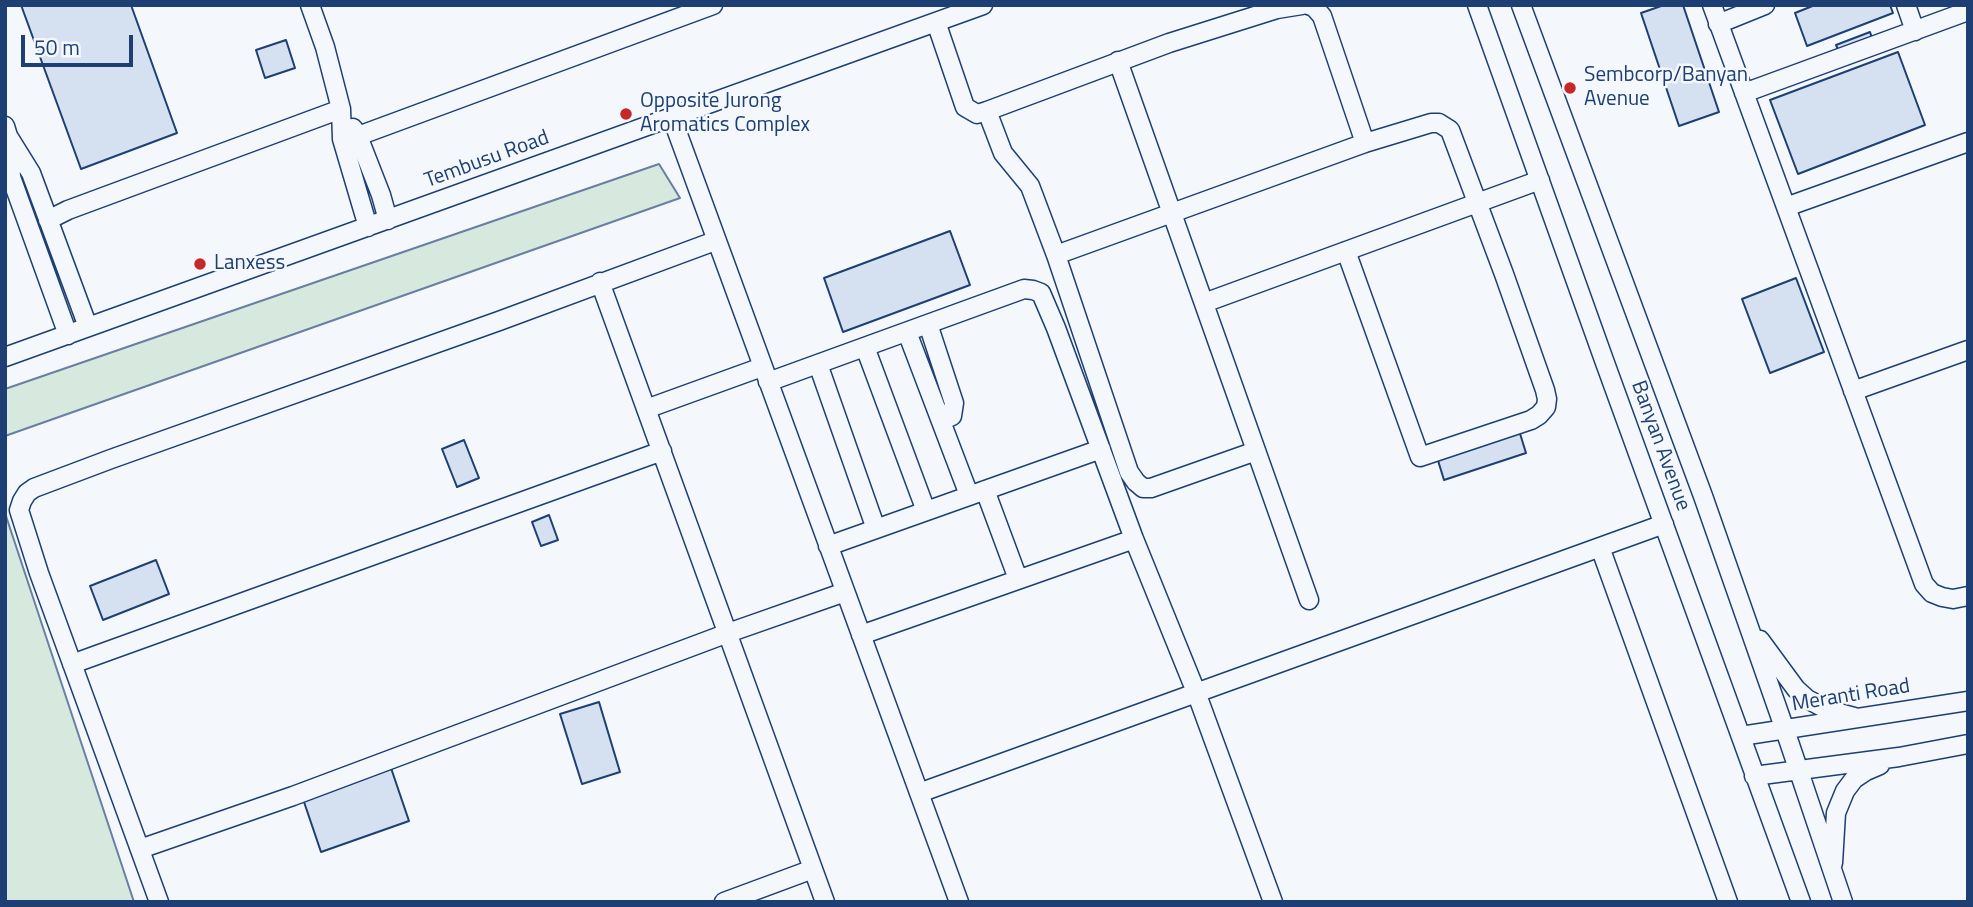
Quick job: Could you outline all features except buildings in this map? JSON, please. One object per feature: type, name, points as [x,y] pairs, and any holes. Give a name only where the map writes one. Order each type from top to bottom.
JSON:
[{"type":"street","points":[[310,5],[325,47],[341,109],[342,139],[368,226]]},
{"type":"street","points":[[358,136],[713,5]]},
{"type":"street","name":"Tembusu Road","points":[[5,357],[983,5]]},
{"type":"street","points":[[936,22],[965,107],[977,114],[1169,43],[1277,9],[1302,5]]},
{"type":"street","points":[[1308,5],[1314,7],[1322,16],[1365,144]]},
{"type":"street","name":"Banyan Avenue","points":[[1477,5],[1801,902]]},
{"type":"street","name":"Banyan Avenue","points":[[1521,5],[1698,483],[1843,902]]},
{"type":"street","points":[[1712,5],[1924,584],[1931,593],[1942,597],[1953,599],[1968,596]]},
{"type":"street","points":[[1906,5],[1915,30]]},
{"type":"street","points":[[1718,23],[1755,7]]},
{"type":"street","points":[[1744,93],[1968,11]]},
{"type":"street","points":[[1118,61],[1309,600]]},
{"type":"street","points":[[341,109],[358,136],[388,219]]},
{"type":"street","points":[[48,220],[81,205],[341,109]]},
{"type":"street","points":[[988,111],[1003,153],[1031,186],[1129,472],[1136,482],[1143,488],[1151,488],[1256,452]]},
{"type":"street","points":[[671,118],[959,902]]},
{"type":"street","points":[[1056,255],[1365,144],[1431,123],[1439,123],[1450,130],[1478,203],[1545,390],[1546,407],[1531,420],[1420,457],[1346,251]]},
{"type":"street","points":[[7,131],[31,173],[88,327]]},
{"type":"street","points":[[7,131],[11,177],[68,335]]},
{"type":"street","points":[[1786,207],[1968,142]]},
{"type":"street","points":[[1203,303],[1540,180]]},
{"type":"street","points":[[159,902],[39,573],[19,510],[27,493],[111,458],[486,326],[715,241]]},
{"type":"street","points":[[600,282],[825,902]]},
{"type":"street","points":[[646,409],[765,375],[818,364],[1024,289],[1041,293],[1134,539],[1196,692],[1273,902]]},
{"type":"street","points":[[928,324],[954,403],[952,416],[941,421]]},
{"type":"street","points":[[907,332],[941,421],[1018,579]]},
{"type":"street","points":[[865,347],[926,511]]},
{"type":"street","points":[[1853,391],[1968,350]]},
{"type":"street","points":[[818,364],[876,529]]},
{"type":"street","points":[[828,546],[1101,449]]},
{"type":"street","points":[[72,664],[662,451]]},
{"type":"street","points":[[919,793],[1664,524]]},
{"type":"street","points":[[861,635],[1134,539]]},
{"type":"street","points":[[1600,547],[1728,902]]},
{"type":"street","points":[[140,849],[293,796],[728,633],[845,592]]},
{"type":"street","points":[[1749,627],[1796,689],[1807,699],[1828,710],[1860,718]]},
{"type":"street","name":"Meranti Road","points":[[1741,736],[1968,701]]},
{"type":"street","points":[[1754,776],[1899,757],[1968,744]]},
{"type":"street","points":[[1832,872],[1836,813],[1844,790],[1866,771],[1899,757]]},
{"type":"street","points":[[724,902],[813,869]]},
{"type":"shaded area","points":[[659,164],[680,198],[5,436],[5,389]]},
{"type":"shaded area","points":[[5,513],[134,902],[5,902]]},
{"type":"place","name":"Sembcorp/Banyan Avenue","points":[[1570,88]]},
{"type":"place","name":"Opposite Jurong Aromatics Complex","points":[[626,114]]},
{"type":"place","name":"Lanxess","points":[[200,264]]}]
